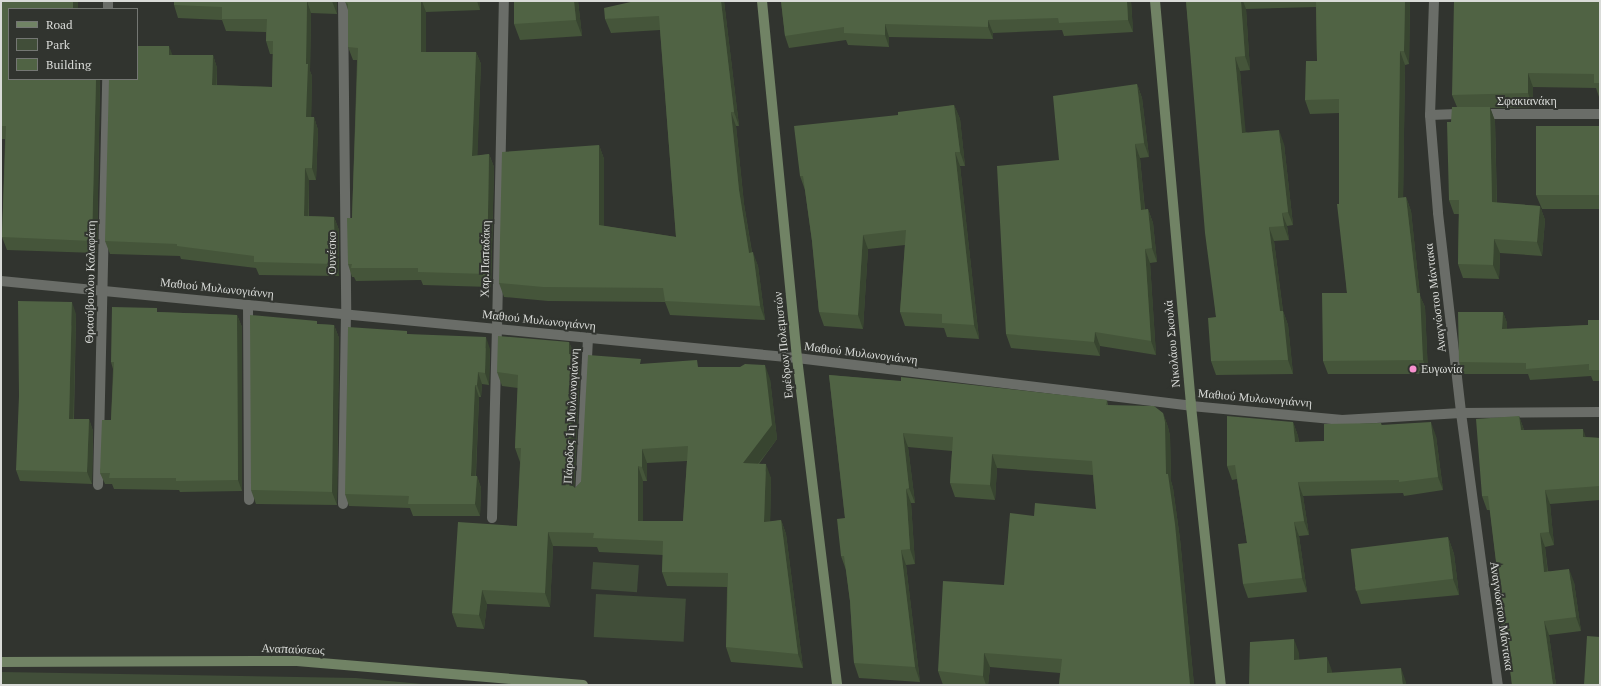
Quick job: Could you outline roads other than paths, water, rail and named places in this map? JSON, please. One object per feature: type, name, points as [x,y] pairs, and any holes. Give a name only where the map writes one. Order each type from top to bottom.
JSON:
[{"type":"street","name":"Ουνέσκο","points":[[343,1],[346,313],[343,504]]},
{"type":"street","name":"Χαρ.Παπαδάκη","points":[[492,518],[504,1]]},
{"type":"street","name":"Εφέδρων Πολεμιστών","points":[[762,1],[797,358],[837,685]]},
{"type":"street","name":"Νικολάου Σκουλά","points":[[1155,1],[1191,406],[1222,685]]},
{"type":"street","name":"Αναγνώστου Μάντακα","points":[[1434,1],[1430,115],[1438,213],[1461,414],[1498,685]]},
{"type":"street","name":"Θρασύβουλου Καλαφάτη","points":[[98,485],[107,80]]},
{"type":"street","name":"Σφακιανάκη","points":[[1430,115],[1600,114]]},
{"type":"street","name":"Μαθιού Μυλωνογιάννη","points":[[1,281],[103,289],[248,305],[346,313],[797,358],[1191,406],[1342,420],[1461,414],[1600,412]]},
{"type":"street","points":[[248,305],[249,500]]},
{"type":"street","name":"Πάροδος 1η Μυλωνογιάννη","points":[[580,496],[588,338]]},
{"type":"street","name":"Αναπαύσεως","points":[[1,662],[298,661],[583,685]]},
{"type":"place","name":"Ευγωνία","points":[[1413,369]]}]
